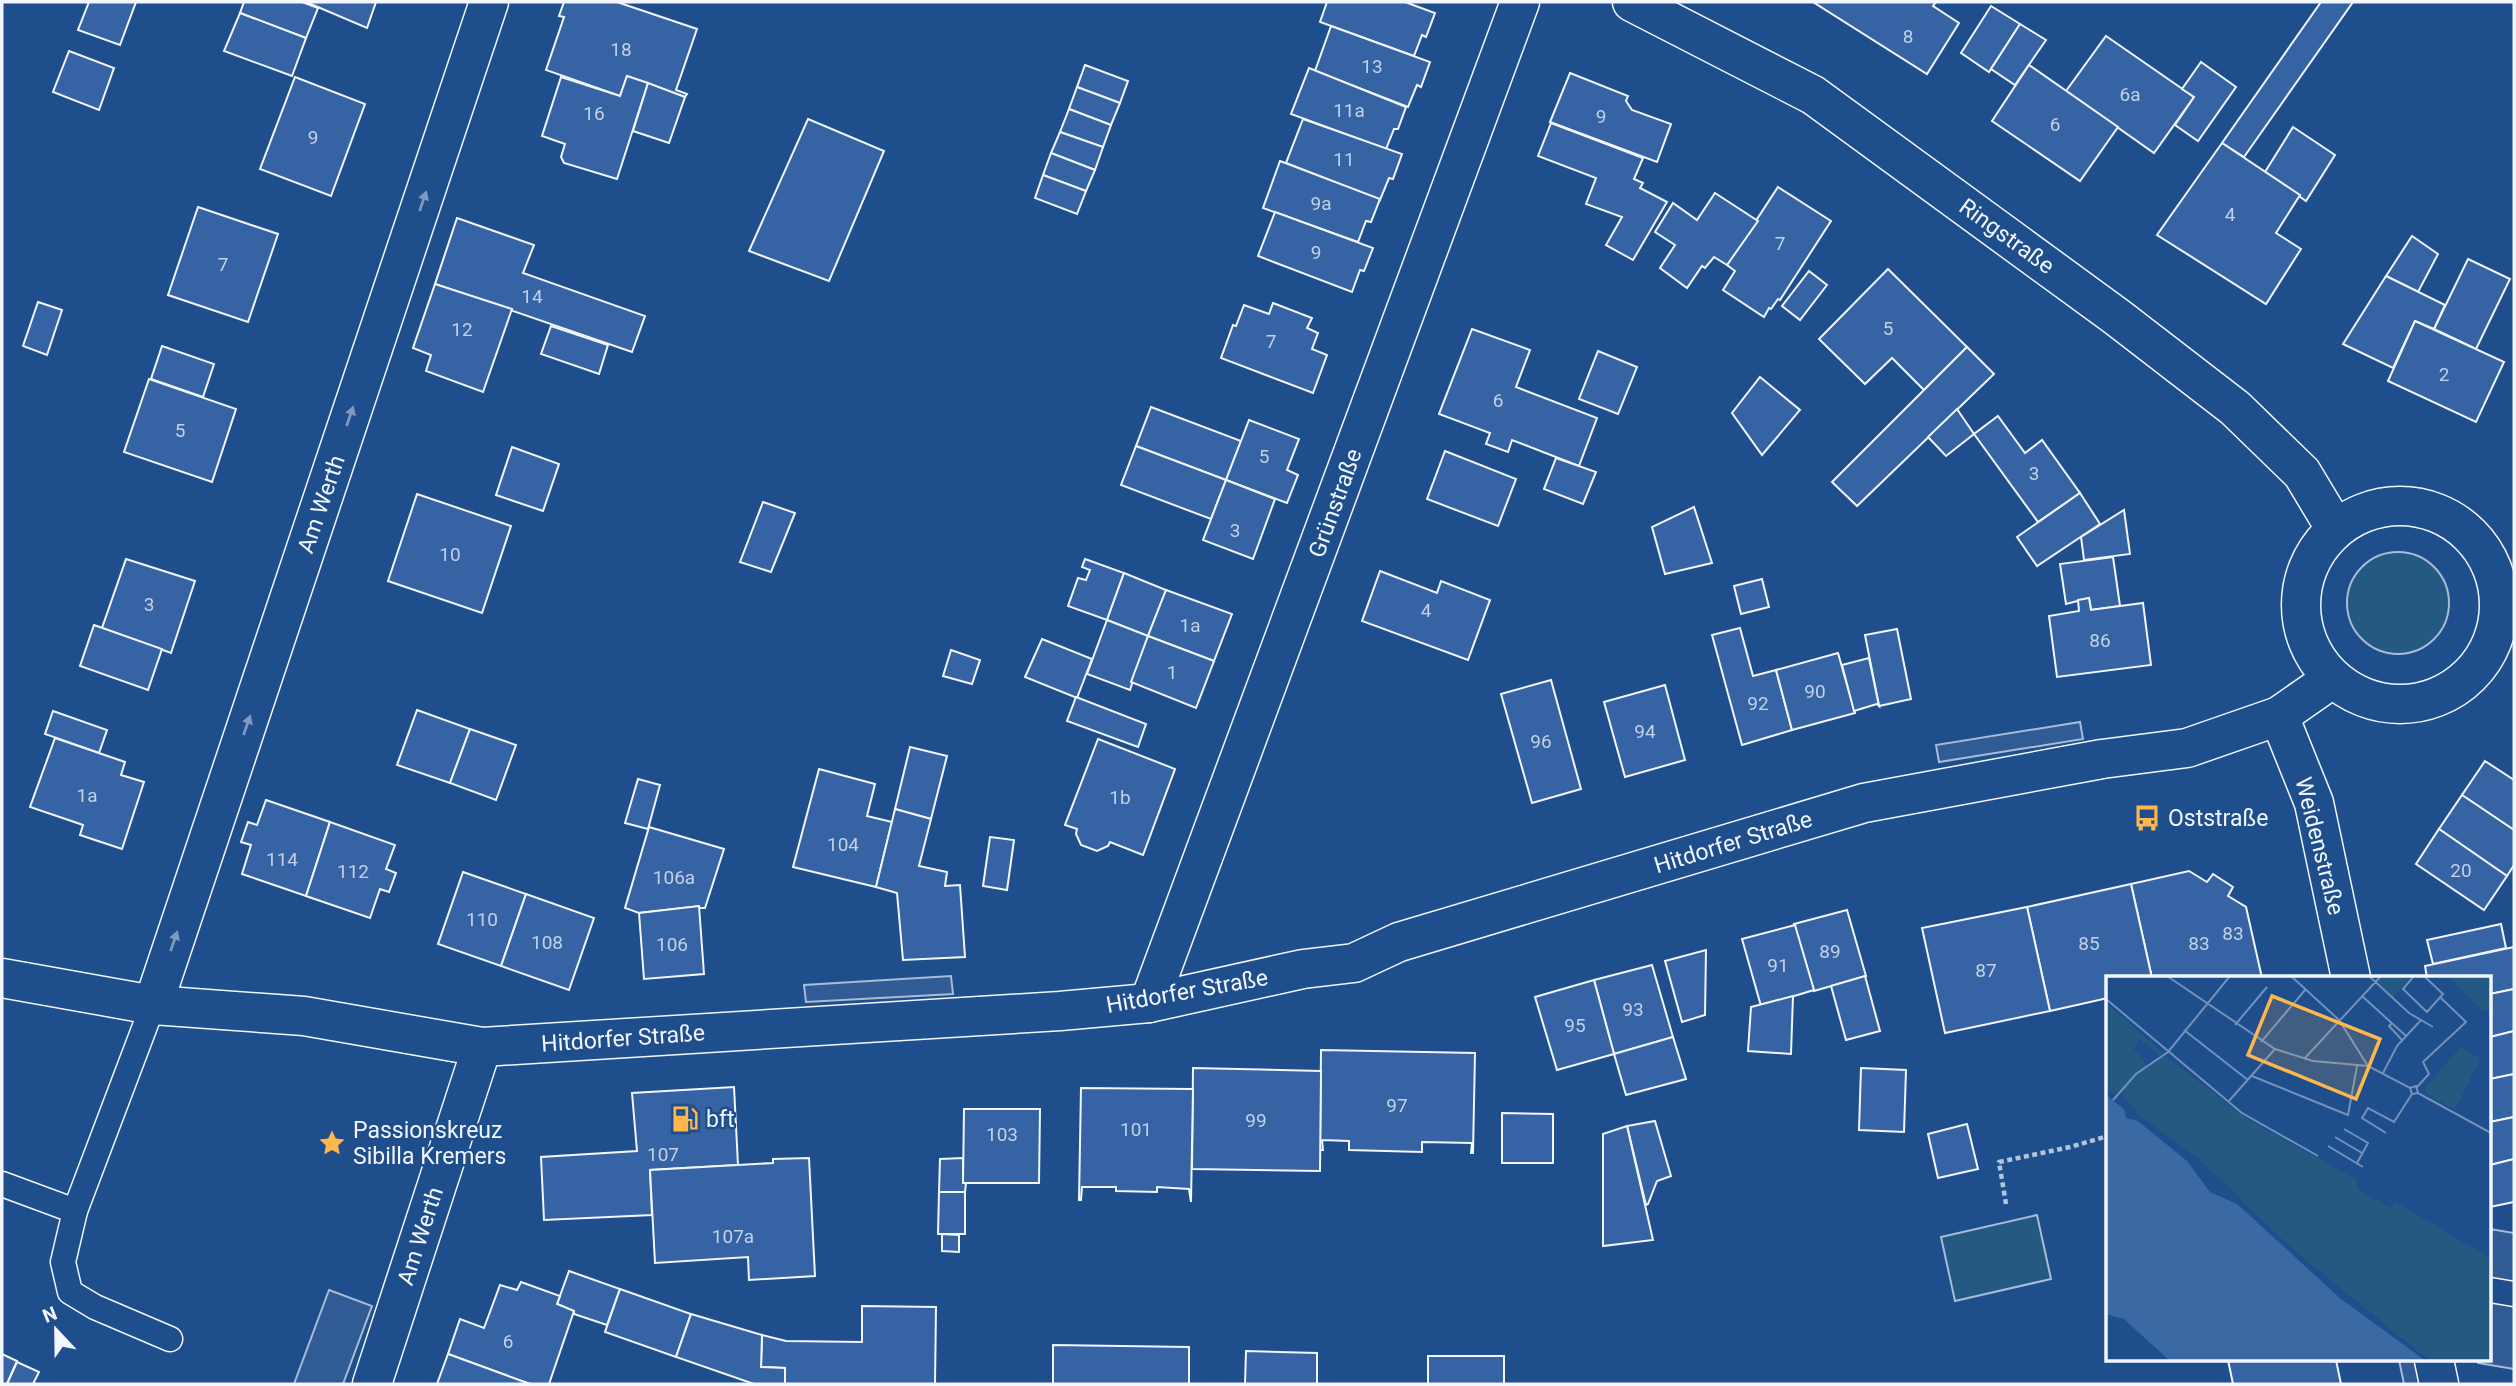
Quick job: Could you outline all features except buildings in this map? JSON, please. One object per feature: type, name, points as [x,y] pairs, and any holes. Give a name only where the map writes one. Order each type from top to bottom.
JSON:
[{"type":"street","name":"Am Werth","points":[[153,1005],[489,2]]},
{"type":"street","name":"Grünstraße","points":[[1149,1003],[1520,2]]},
{"type":"street","name":"Ringstraße","points":[[1633,2],[1812,95],[2117,317],[2235,408],[2302,473],[2335,528]]},
{"type":"street","points":[[2413,505],[2453,519],[2483,548],[2499,587],[2506,630],[2460,685],[2429,701],[2395,705],[2361,697],[2332,679],[2307,645],[2299,603],[2309,562],[2335,528],[2371,508],[2413,505]]},
{"type":"street","name":"Hitdorfer Straße","points":[[2,978],[153,1005],[304,1016],[482,1047],[1060,1011],[1149,1003],[1303,969],[1354,963],[1399,942],[1864,803],[2102,759],[2187,748],[2279,716],[2332,679]]},
{"type":"street","name":"Weidenstraße","points":[[2279,716],[2314,803],[2351,976]]},
{"type":"street","name":"Am Werth","points":[[372,1384],[482,1047]]},
{"type":"street","points":[[2434,1362],[2439,1384]]},
{"type":"lane","points":[[153,1005],[75,1211],[63,1262],[70,1292],[95,1307],[170,1339]]},
{"type":"lane","points":[[2,1184],[75,1211]]},
{"type":"lane","points":[[2492,1290],[2514,1294]]},
{"type":"path","points":[[2006,1204],[1999,1162],[2106,1137]]},
{"type":"shaded area","points":[[2398,552],[2417,556],[2434,567],[2445,584],[2449,603],[2445,622],[2434,639],[2417,650],[2398,654],[2379,650],[2362,639],[2351,622],[2347,603],[2351,584],[2362,567],[2379,556]]},
{"type":"shaded area","points":[[2080,722],[2083,739],[1939,762],[1936,745]]},
{"type":"shaded area","points":[[951,976],[953,994],[806,1002],[804,985]]},
{"type":"shaded area","points":[[2037,1215],[2051,1279],[1955,1301],[1941,1237]]},
{"type":"shaded area","points":[[2492,1229],[2514,1233],[2514,1369],[2478,1363],[2492,1362]]},
{"type":"shaded area","points":[[329,1290],[372,1306],[343,1384],[294,1384]]},
{"type":"shaded area","points":[[2399,1362],[2416,1362],[2421,1384],[2404,1384]]},
{"type":"place","name":"Oststraße","points":[[2147,818]]},
{"type":"place","name":"bft","points":[[685,1119]]},
{"type":"place","name":"Passionskreuz Sibilla Kremers","points":[[332,1143]]}]
